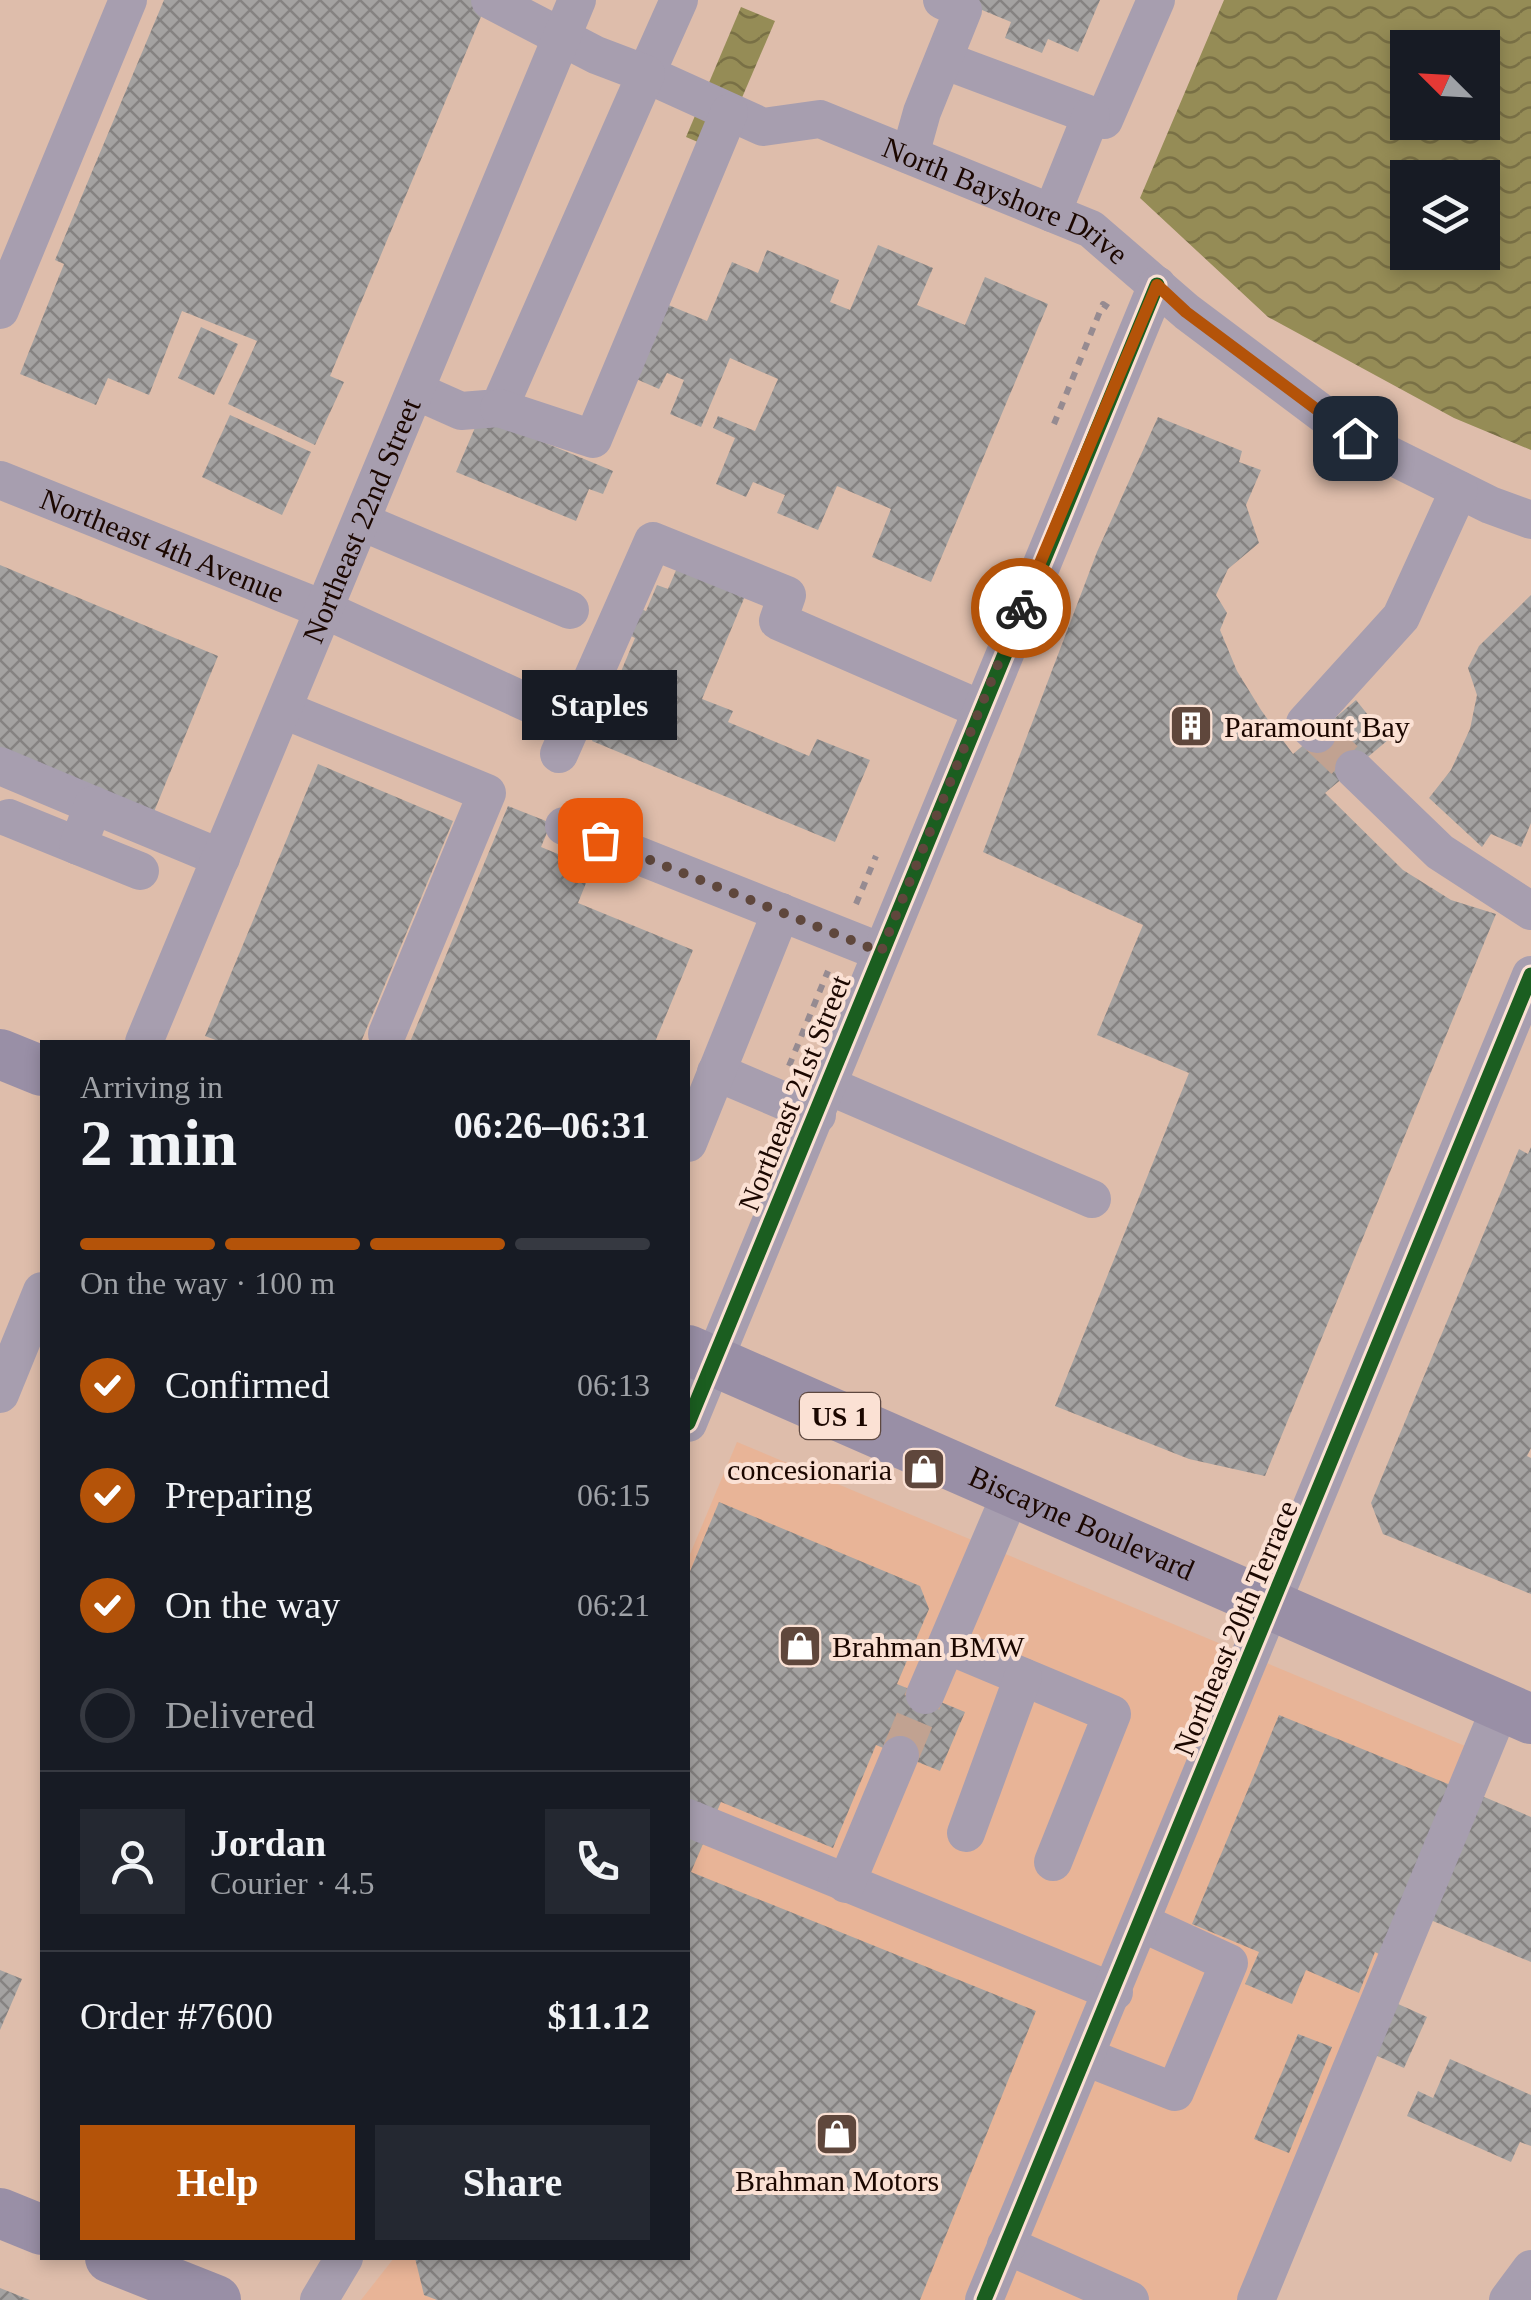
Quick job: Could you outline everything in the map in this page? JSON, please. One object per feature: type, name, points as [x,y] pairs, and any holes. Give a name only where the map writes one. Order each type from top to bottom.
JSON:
[{"type":"main road","points":[[0,1054],[40,1070]]},
{"type":"main road","name":"Biscayne Boulevard","points":[[701,1355],[1516,1712]]},
{"type":"main road","points":[[0,2213],[40,2229]]},
{"type":"main road","points":[[115,2260],[216,2300]]},
{"type":"street","points":[[0,310],[128,0]]},
{"type":"street","points":[[416,391],[461,411],[499,408],[593,439],[730,112],[596,55],[490,0]]},
{"type":"street","name":"Northeast 22nd Street","points":[[145,1040],[577,0]]},
{"type":"street","points":[[499,408],[680,0]]},
{"type":"street","points":[[910,155],[922,112],[963,10],[942,0]]},
{"type":"street","points":[[946,60],[1104,120],[1156,0]]},
{"type":"street","name":"North Bayshore Drive","points":[[730,112],[762,126],[820,119],[1091,229],[1186,312],[1355,438],[1459,490],[1531,520]]},
{"type":"street","points":[[1052,213],[1091,116]]},
{"type":"street","name":"Northeast 21st Street","points":[[690,1413],[701,1355],[823,1101],[980,709],[1157,285]]},
{"type":"street","name":"Northeast 4th Avenue","points":[[0,480],[326,610],[537,706]]},
{"type":"street","points":[[1317,734],[1305,722],[1401,617],[1459,490]]},
{"type":"street","points":[[362,522],[570,610]]},
{"type":"street","points":[[559,754],[653,541],[787,595],[778,622],[980,709]]},
{"type":"street","points":[[284,710],[487,793],[387,1034]]},
{"type":"street","points":[[0,766],[222,858]]},
{"type":"street","points":[[1354,769],[1440,852],[1531,910]]},
{"type":"street","points":[[78,846],[94,805]]},
{"type":"street","points":[[9,818],[140,871]]},
{"type":"street","points":[[564,826],[881,952]]},
{"type":"street","points":[[690,1139],[781,912]]},
{"type":"street","name":"Northeast 20th Terrace","points":[[984,2300],[1531,975]]},
{"type":"street","points":[[716,1072],[823,1101],[1092,1199]]},
{"type":"street","points":[[0,1394],[40,1296]]},
{"type":"street","points":[[925,1696],[1012,1490]]},
{"type":"street","points":[[946,1646],[1112,1714],[1053,1862]]},
{"type":"street","points":[[966,1834],[1023,1677]]},
{"type":"street","points":[[1256,2300],[1516,1712]]},
{"type":"street","points":[[846,1884],[900,1755]]},
{"type":"street","points":[[690,1819],[1114,1992]]},
{"type":"street","points":[[1086,2057],[1175,2092],[1182,2076],[1229,1963],[1142,1924]]},
{"type":"street","points":[[1006,2246],[1130,2300]]},
{"type":"street","points":[[318,2300],[343,2260]]},
{"type":"street","points":[[1508,2300],[1531,2269]]},
{"type":"shaded area","points":[[737,1442],[1470,1748],[1248,2300],[361,2300],[392,2260],[690,2260],[690,1554]]},
{"type":"water","points":[[1224,0],[1531,0],[1531,450],[1454,418],[1268,317],[1140,198]]},
{"type":"water","points":[[741,7],[775,21],[719,151],[686,137]]},
{"type":"building","points":[[164,0],[488,0],[330,376],[344,382],[315,445],[228,404],[257,341],[182,311],[149,395],[108,378],[96,405],[20,374],[64,264],[55,260]]},
{"type":"building","points":[[973,0],[1100,0],[1078,52],[1048,39],[1042,53],[1005,38],[1011,22],[970,5]]},
{"type":"building","points":[[878,245],[933,268],[917,305],[965,325],[985,277],[1048,304],[931,582],[872,557],[891,509],[837,486],[818,530],[777,513],[785,495],[753,482],[746,497],[716,484],[735,438],[713,428],[718,416],[755,431],[778,379],[730,358],[701,427],[670,414],[684,380],[667,373],[659,389],[634,378],[666,304],[707,321],[732,262],[758,273],[767,250],[839,280],[830,302],[850,310]]},
{"type":"building","points":[[201,327],[238,344],[214,395],[178,378]]},
{"type":"building","points":[[230,415],[311,452],[282,515],[202,477]]},
{"type":"building","points":[[480,416],[613,471],[603,494],[589,489],[576,521],[456,472]]},
{"type":"building","points":[[1158,417],[1242,451],[1239,462],[1261,470],[1246,505],[1259,543],[1228,569],[1216,595],[1227,613],[1220,630],[1237,671],[1261,710],[1293,754],[1356,700],[1388,740],[1325,793],[1403,870],[1451,900],[1496,914],[1265,1476],[1189,1459],[1055,1406],[1189,1073],[1097,1035],[1143,925],[983,852],[1097,552]]},
{"type":"building","points":[[680,561],[748,589],[702,699],[733,711],[728,722],[809,756],[817,739],[870,760],[835,842],[592,741],[635,638],[623,632],[633,606],[646,611],[657,585],[668,589]]},
{"type":"building","points":[[0,565],[218,656],[151,819],[0,757]]},
{"type":"building","points":[[1531,595],[1531,823],[1521,847],[1491,834],[1482,847],[1429,798],[1451,770],[1470,729],[1477,695],[1468,668],[1479,646]]},
{"type":"building","points":[[318,764],[453,821],[362,1040],[216,1040],[205,1036]]},
{"type":"building","points":[[508,806],[551,823],[541,847],[592,868],[578,903],[693,950],[656,1040],[411,1040]]},
{"type":"building","points":[[1531,1147],[1531,1448],[1527,1456],[1531,1458],[1531,1594],[1383,1534],[1371,1503],[1519,1149],[1528,1154]]},
{"type":"building","name":"Brahman Motors","points":[[719,1502],[920,1586],[929,1609],[897,1684],[965,1712],[940,1771],[876,1745],[833,1848],[721,1802],[691,1872],[1036,2011],[920,2300],[437,2300],[424,2295],[415,2260],[690,2260],[690,1571]]},
{"type":"building","points":[[1279,1715],[1453,1786],[1383,1956],[1375,1952],[1359,1993],[1306,1970],[1292,2004],[1245,1984],[1259,1952],[1192,1924]]},
{"type":"building","points":[[1482,1796],[1531,1817],[1531,1962],[1421,1916]]},
{"type":"building","points":[[0,1970],[22,1979],[0,2030]]},
{"type":"building","points":[[1387,1999],[1427,2017],[1404,2068],[1364,2050]]},
{"type":"building","points":[[1298,2034],[1332,2047],[1289,2153],[1254,2139]]},
{"type":"building","points":[[1450,2059],[1531,2095],[1531,2146],[1520,2142],[1511,2162],[1407,2116],[1418,2091],[1433,2098]]},
{"type":"building","points":[[0,2288],[30,2300],[0,2300]]},
{"type":"tunnel","points":[[1317,734],[1354,769]]},
{"type":"tunnel","points":[[900,1755],[925,1695]]},
{"type":"cycle path","points":[[690,1418],[1157,285]]},
{"type":"cycle path","points":[[984,2300],[1531,975]]},
{"type":"way so far","points":[[600,840],[881,952],[1021,608]]},
{"type":"place","name":"Paramount Bay","points":[[1191,726]]},
{"type":"place","name":"Staples","points":[[600,840]]},
{"type":"place","name":"concesionaria","points":[[924,1469]]},
{"type":"place","name":"Brahman BMW","points":[[800,1646]]},
{"type":"place","name":"Brahman Motors","points":[[837,2134]]},
{"type":"route","points":[[1021,608],[1157,285],[1186,312],[1355,438]]}]
